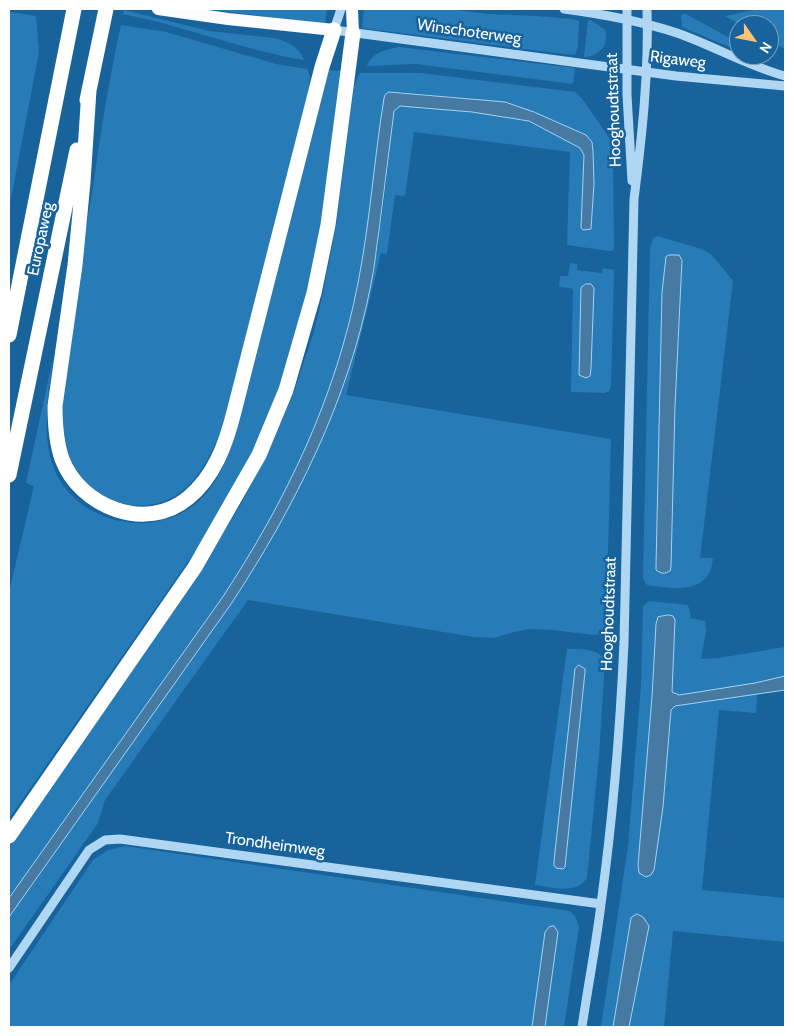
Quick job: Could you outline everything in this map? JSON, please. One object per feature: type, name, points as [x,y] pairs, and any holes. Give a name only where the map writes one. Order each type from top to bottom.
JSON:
[{"type":"highway","name":"Europaweg","points":[[9,335],[74,9]]},
{"type":"highway","name":"Europaweg","points":[[9,475],[106,9]]},
{"type":"highway","points":[[89,90],[75,265],[55,406],[57,443],[68,471],[86,494],[111,508],[127,513],[141,514],[166,510],[187,499],[207,477],[224,447],[322,66],[334,30]]},
{"type":"highway","points":[[9,836],[195,567],[259,456],[286,390],[314,293],[328,225],[353,33]]},
{"type":"main road","name":"Winschoterweg","points":[[158,9],[228,19],[334,30]]},
{"type":"main road","points":[[352,9],[353,33]]},
{"type":"street","points":[[334,30],[342,9]]},
{"type":"street","points":[[564,9],[647,25]]},
{"type":"street","name":"Hooghoudtstraat","points":[[582,1027],[601,904],[615,781],[624,643],[634,199],[629,136],[627,9]]},
{"type":"street","name":"Hooghoudtstraat","points":[[634,199],[642,139],[646,72],[646,9]]},
{"type":"street","name":"Rigaweg","points":[[647,25],[678,33],[768,72],[785,76]]},
{"type":"street","name":"Winschoterweg","points":[[334,30],[627,70]]},
{"type":"street","name":"Rigaweg","points":[[627,70],[785,86]]},
{"type":"street","name":"Trondheimweg","points":[[9,968],[89,850],[105,840],[120,839],[601,904]]},
{"type":"shaded area","points":[[206,9],[327,9],[325,24]]},
{"type":"shaded area","points":[[364,9],[448,9],[488,14],[573,19],[579,21],[578,46],[575,55],[362,28]]},
{"type":"shaded area","points":[[757,9],[785,9],[785,49],[779,46],[779,15],[730,15]]},
{"type":"shaded area","points":[[124,10],[209,31],[274,38],[296,48],[304,60],[281,56],[123,14]]},
{"type":"shaded area","points":[[9,12],[36,16],[39,52],[9,209]]},
{"type":"shaded area","points":[[684,13],[729,38],[729,47],[682,27],[681,16]]},
{"type":"shaded area","points":[[588,20],[591,20],[605,30],[606,41],[602,49],[594,55],[584,57]]},
{"type":"shaded area","points":[[121,25],[166,32],[276,64],[307,69],[310,77],[308,97],[223,427],[204,466],[187,487],[164,501],[149,505],[120,503],[95,491],[85,481],[70,458],[62,431],[61,417],[78,279],[105,105]]},
{"type":"shaded area","points":[[399,47],[575,68],[573,84],[416,64],[367,66],[376,55],[385,50]]},
{"type":"shaded area","points":[[329,70],[341,71],[317,251],[301,324],[274,403],[244,469],[198,547],[9,819],[9,592],[34,486],[26,483],[54,353],[47,410],[49,453],[53,466],[64,486],[79,502],[97,513],[118,520],[140,523],[161,521],[182,513],[200,500],[221,470],[231,447],[242,412]]},
{"type":"shaded area","points":[[360,73],[421,73],[575,92],[581,97],[610,139],[613,163],[614,248],[612,251],[567,245],[570,152],[414,132],[405,196],[395,195],[387,254],[381,253],[346,395],[611,439],[606,627],[600,634],[594,635],[529,629],[494,638],[474,637],[248,600],[105,800],[98,823],[9,950],[9,917],[166,692],[246,582],[289,508],[318,448],[353,355],[368,297],[382,218],[394,111],[400,106],[472,112],[529,121],[580,148],[584,155],[581,228],[583,230],[591,229],[594,184],[586,135],[534,112],[505,102],[399,92],[387,93],[383,108],[366,237],[352,314],[330,390],[300,462],[263,531],[222,598],[9,898],[9,847],[216,545],[241,504],[271,446],[294,392],[313,335],[322,298],[336,226],[354,86]]},
{"type":"shaded area","points":[[389,92],[505,102],[534,112],[586,135],[592,142],[593,151],[594,184],[591,229],[583,230],[581,228],[584,155],[580,148],[529,121],[472,112],[400,106],[394,111],[374,271],[349,369],[317,451],[277,529],[231,604],[9,917],[9,898],[222,598],[267,524],[306,447],[336,367],[358,283],[384,98]]},
{"type":"shaded area","points":[[658,236],[701,249],[712,255],[733,281],[700,558],[713,558],[712,564],[704,580],[690,587],[681,588],[647,585],[643,579],[650,249],[653,238]],"holes":[[[682,260],[670,571],[656,570],[662,292],[664,285]]]},
{"type":"shaded area","points":[[669,255],[679,255],[682,260],[675,406],[671,567],[670,571],[663,573],[656,570],[656,566],[662,292],[666,257]]},
{"type":"shaded area","points":[[570,263],[577,264],[577,270],[602,273],[603,268],[614,270],[611,386],[609,391],[605,393],[571,392],[573,290],[571,288],[559,287],[560,276],[568,276]]},
{"type":"shaded area","points":[[586,284],[591,284],[594,288],[591,369],[590,376],[586,378],[579,375],[581,288]]},
{"type":"shaded area","points":[[649,601],[688,605],[691,618],[705,621],[706,631],[701,659],[719,658],[785,647],[785,676],[755,683],[679,695],[671,692],[656,624],[638,865],[651,875],[654,870],[663,807],[671,710],[675,706],[757,694],[756,713],[719,710],[702,890],[785,898],[785,942],[673,931],[664,1027],[629,1027],[649,926],[631,918],[613,1027],[601,1027],[628,846],[641,685],[643,607]]},
{"type":"shaded area","points":[[673,616],[675,620],[672,692],[679,695],[755,683],[785,676],[785,690],[675,706],[671,710],[663,807],[654,870],[651,875],[646,877],[639,873],[638,865],[656,624],[658,617]]},
{"type":"shaded area","points":[[567,649],[589,650],[599,654],[605,662],[599,755],[587,878],[577,887],[563,889],[535,885]],"holes":[[[575,669],[584,669],[565,866],[563,869],[556,868],[554,861]]]},
{"type":"shaded area","points":[[579,665],[585,669],[585,672],[565,867],[563,869],[556,868],[554,861],[575,669]]},
{"type":"shaded area","points":[[125,846],[570,911],[575,916],[579,927],[564,1027],[545,1027],[558,932],[545,932],[532,1027],[9,1027],[9,985],[93,860],[108,850]]},
{"type":"shaded area","points":[[637,914],[643,917],[649,926],[629,1027],[613,1027],[631,918]]},
{"type":"shaded area","points":[[554,926],[558,932],[545,1027],[532,1027],[545,932],[549,927]]}]
